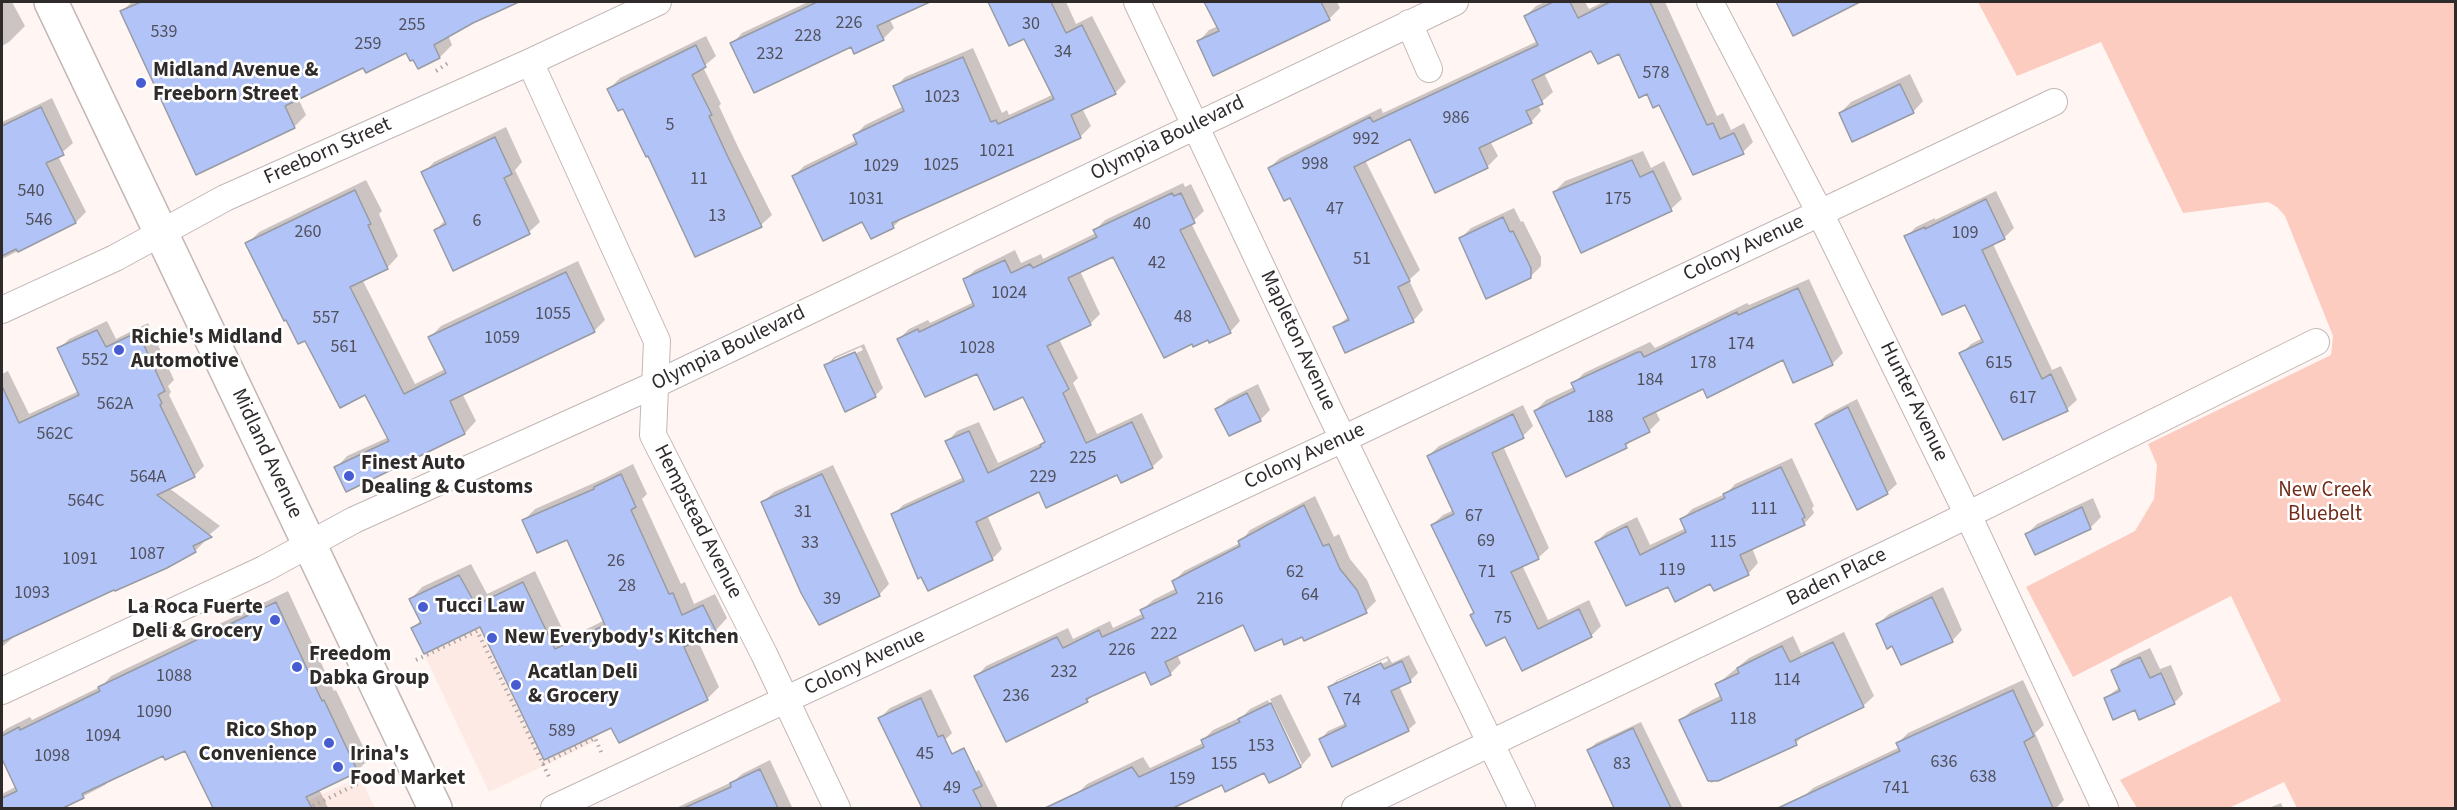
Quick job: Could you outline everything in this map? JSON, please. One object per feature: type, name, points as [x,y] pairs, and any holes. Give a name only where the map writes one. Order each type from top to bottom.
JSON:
[{"type":"main road","name":"Midland Avenue","points":[[51,2],[435,808]]},
{"type":"street","name":"Freeborn Street","points":[[2,310],[115,258],[225,198],[530,62],[658,2]]},
{"type":"street","name":"Mapleton Avenue","points":[[1137,2],[1343,439],[1493,744],[1522,808]]},
{"type":"street","name":"Olympia Boulevard","points":[[2,691],[248,577],[354,520],[654,385],[1455,2]]},
{"type":"street","name":"Hunter Avenue","points":[[1710,2],[1820,213],[1968,515],[2105,808]]},
{"type":"street","points":[[1410,23],[1429,69]]},
{"type":"street","name":"Hempstead Avenue","points":[[530,62],[657,341],[653,435],[786,700],[837,808]]},
{"type":"street","name":"Colony Avenue","points":[[554,808],[1343,439],[2054,102]]},
{"type":"street","name":"Baden Place","points":[[1355,808],[1968,515],[2316,342]]},
{"type":"path","points":[[416,660],[477,631],[549,777]]},
{"type":"path","points":[[543,764],[595,738],[603,755]]},
{"type":"path","points":[[313,806],[369,778]]},
{"type":"shaded area","points":[[533,602],[598,740],[489,792],[424,654]]},
{"type":"shaded area","points":[[360,777],[375,808],[292,808]]},
{"type":"green space","name":"New Creek Bluebelt","points":[[1978,2],[2455,2],[2455,808],[2297,808],[2284,782],[2229,808],[2137,808],[2120,780],[2281,701],[2231,596],[2073,677],[2026,587],[2135,531],[2154,499],[2157,465],[2148,444],[2331,355],[2333,336],[2285,216],[2277,207],[2268,202],[2183,213],[2101,42],[2017,76]]},
{"type":"building","points":[[141,2],[519,2],[473,23],[434,45],[440,58],[418,69],[406,53],[366,73],[363,68],[285,106],[295,128],[196,175],[120,11]]},
{"type":"building","points":[[817,2],[930,2],[877,26],[884,40],[854,54],[851,47],[754,93],[730,43]]},
{"type":"building","points":[[988,2],[1051,2],[1066,33],[1082,25],[1116,94],[1071,115],[1081,138],[892,223],[894,228],[871,239],[862,222],[823,241],[792,176],[857,144],[853,135],[904,111],[893,86],[963,57],[991,122],[996,120],[998,124],[1054,99],[1024,39],[1009,46]]},
{"type":"building","points":[[1204,2],[1321,2],[1330,20],[1213,76],[1197,41],[1219,31]]},
{"type":"building","points":[[1553,2],[1570,2],[1578,18],[1610,2],[1650,2],[1707,125],[1713,123],[1720,139],[1734,133],[1744,154],[1693,175],[1659,105],[1653,108],[1647,94],[1639,98],[1619,54],[1598,64],[1591,51],[1532,80],[1543,104],[1526,111],[1532,123],[1479,148],[1488,168],[1435,193],[1410,139],[1354,167],[1410,281],[1398,287],[1414,322],[1345,353],[1333,327],[1349,320],[1290,198],[1284,201],[1268,168],[1370,117],[1373,122],[1538,45],[1524,16]]},
{"type":"building","points":[[1776,2],[1860,2],[1793,36]]},
{"type":"building","points":[[696,45],[706,67],[692,75],[762,227],[695,257],[648,156],[646,157],[623,109],[618,111],[607,89]]},
{"type":"building","points":[[1900,84],[1914,113],[1852,142],[1839,113]]},
{"type":"building","points":[[41,107],[64,155],[46,163],[76,223],[18,252],[16,249],[2,256],[2,126]]},
{"type":"building","points":[[495,137],[512,174],[504,178],[530,234],[453,271],[434,230],[446,224],[421,172]]},
{"type":"building","points":[[1632,160],[1640,177],[1653,171],[1672,211],[1581,253],[1553,192]]},
{"type":"building","points":[[355,190],[388,269],[350,287],[404,394],[446,373],[428,337],[566,272],[595,332],[450,401],[465,434],[346,492],[334,467],[389,441],[365,395],[340,408],[305,341],[298,344],[286,320],[284,321],[245,243]]},
{"type":"building","points":[[1172,193],[1174,196],[1181,193],[1195,223],[1180,230],[1231,333],[1209,343],[1208,340],[1193,347],[1192,344],[1164,358],[1113,257],[1068,278],[1091,325],[1047,346],[1069,389],[1063,393],[1086,443],[1132,422],[1153,468],[1121,483],[1117,475],[1046,508],[1039,492],[976,522],[993,560],[928,591],[921,577],[918,579],[891,514],[964,481],[945,441],[969,431],[988,473],[1041,447],[1040,445],[1045,442],[1023,397],[994,410],[977,374],[925,397],[897,339],[918,329],[919,332],[974,306],[963,279],[1005,260],[1011,273],[1030,264],[1033,268],[1097,237],[1093,230]]},
{"type":"building","points":[[1986,199],[2005,239],[1982,250],[2042,379],[2051,374],[2068,411],[2003,440],[1959,353],[1983,342],[1965,305],[1942,315],[1904,236],[1925,227],[1925,229]]},
{"type":"building","points":[[1503,217],[1510,232],[1513,231],[1531,268],[1531,278],[1486,299],[1459,238]]},
{"type":"building","points":[[1798,288],[1833,365],[1793,383],[1783,360],[1707,398],[1703,389],[1643,418],[1650,432],[1625,444],[1627,448],[1566,477],[1534,411],[1575,391],[1571,383],[1638,352],[1641,352],[1644,357],[1737,312],[1738,315]]},
{"type":"building","points":[[97,330],[106,347],[138,332],[165,391],[158,395],[162,403],[160,405],[195,477],[157,495],[212,537],[193,546],[196,552],[167,568],[2,642],[2,386],[19,423],[79,395],[57,348]]},
{"type":"building","points":[[855,352],[876,397],[845,412],[824,365]]},
{"type":"building","points":[[1247,393],[1261,421],[1229,436],[1215,409]]},
{"type":"building","points":[[1848,407],[1888,494],[1857,510],[1815,424]]},
{"type":"building","points":[[1513,414],[1524,438],[1492,453],[1539,559],[1511,572],[1538,629],[1579,609],[1592,637],[1522,671],[1505,637],[1486,646],[1470,615],[1474,613],[1431,525],[1454,514],[1427,456]]},
{"type":"building","points":[[1781,467],[1805,517],[1802,519],[1805,525],[1740,555],[1749,575],[1714,591],[1710,584],[1675,602],[1668,587],[1626,606],[1595,542],[1627,526],[1640,555],[1686,532],[1680,519],[1725,498],[1723,494]]},
{"type":"building","points":[[621,474],[636,507],[631,510],[669,594],[673,593],[682,615],[703,605],[716,631],[684,647],[708,700],[619,743],[611,728],[544,760],[480,627],[424,654],[411,628],[421,623],[409,599],[459,575],[476,605],[523,582],[555,649],[605,625],[567,540],[537,553],[522,520],[594,489]]},
{"type":"building","points":[[822,474],[880,596],[819,625],[801,593],[761,502]]},
{"type":"building","points":[[1304,505],[1323,546],[1329,544],[1340,569],[1357,590],[1367,613],[1304,641],[1302,637],[1284,645],[1282,639],[1255,651],[1243,625],[1165,662],[1171,675],[1151,685],[1145,672],[1086,699],[1088,702],[1006,742],[974,676],[1057,637],[1063,648],[1099,630],[1102,637],[1144,618],[1140,610],[1177,593],[1172,581],[1240,546],[1238,541]]},
{"type":"building","points":[[2082,507],[2091,529],[2035,555],[2025,534]]},
{"type":"building","points":[[1932,597],[1953,642],[1901,665],[1892,646],[1887,649],[1876,624]]},
{"type":"building","points":[[276,602],[358,772],[306,797],[312,808],[213,808],[185,751],[165,760],[163,756],[82,794],[84,798],[63,808],[2,808],[2,798],[17,791],[2,759],[2,736],[19,727],[20,730],[100,691],[98,687]]},
{"type":"building","points":[[1833,642],[1864,707],[1795,740],[1797,745],[1718,781],[1708,781],[1679,720],[1722,700],[1715,684],[1739,673],[1737,668],[1782,646],[1790,662]]},
{"type":"building","points":[[2140,657],[2150,678],[2161,673],[2175,704],[2139,720],[2135,710],[2113,720],[2104,698],[2120,691],[2111,670]]},
{"type":"building","points":[[1402,661],[1411,682],[1391,691],[1409,731],[1332,767],[1319,739],[1346,726],[1328,687],[1381,663],[1384,669]]},
{"type":"building","points":[[2013,690],[2034,736],[2024,742],[2053,808],[1778,808],[1900,751],[1896,743]]},
{"type":"building","points":[[921,698],[938,737],[943,735],[952,754],[964,748],[982,786],[973,790],[982,808],[922,808],[878,718]]},
{"type":"building","points":[[1271,703],[1301,767],[1269,783],[1264,773],[1225,792],[1222,785],[1173,808],[1045,808],[1132,767],[1139,777],[1204,747],[1201,740],[1240,722],[1238,719]]},
{"type":"building","points":[[1633,728],[1671,808],[1614,808],[1587,750]]},
{"type":"building","points":[[760,769],[778,808],[684,808],[731,787],[730,783]]},
{"type":"place","name":"Midland Avenue & Freeborn Street","points":[[141,83]]},
{"type":"place","name":"Richie's Midland Automotive","points":[[119,350]]},
{"type":"place","name":"Finest Auto Dealing & Customs","points":[[349,476]]},
{"type":"place","name":"Tucci Law","points":[[423,607]]},
{"type":"place","name":"La Roca Fuerte Deli & Grocery","points":[[275,620]]},
{"type":"place","name":"New Everybody's Kitchen","points":[[492,638]]},
{"type":"place","name":"Freedom Dabka Group","points":[[297,667]]},
{"type":"place","name":"Acatlan Deli & Grocery","points":[[516,685]]},
{"type":"place","name":"Rico Shop Convenience","points":[[329,743]]},
{"type":"place","name":"Irina's Food Market","points":[[338,767]]}]
